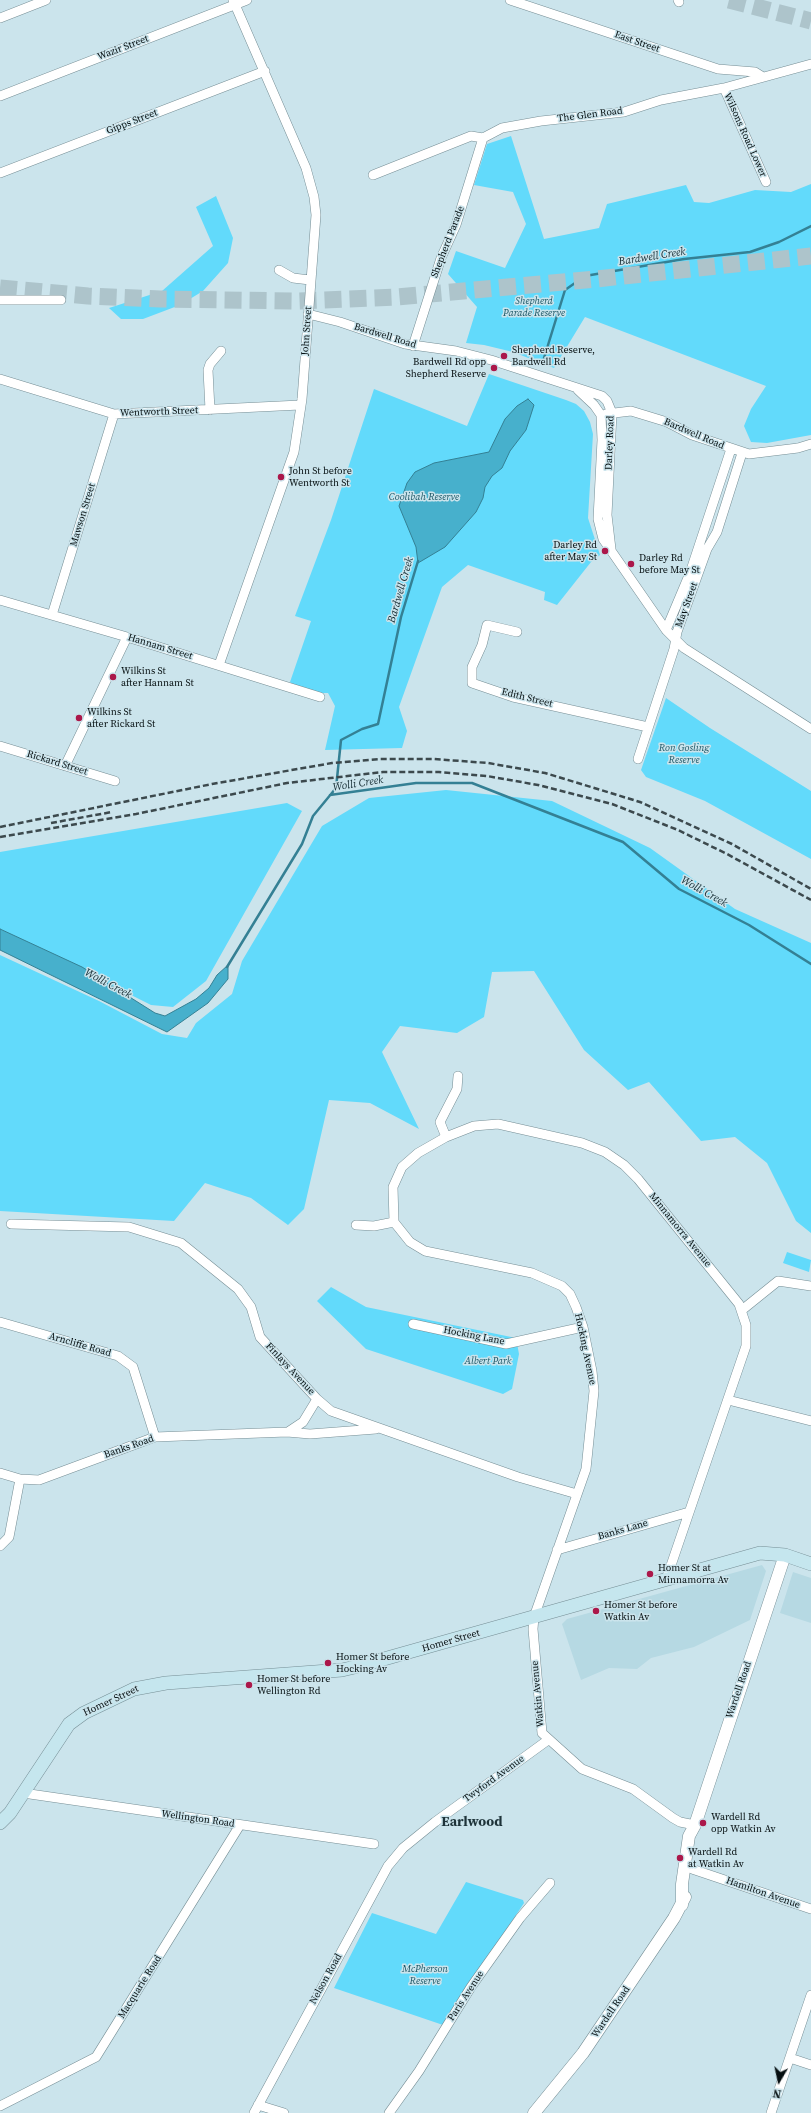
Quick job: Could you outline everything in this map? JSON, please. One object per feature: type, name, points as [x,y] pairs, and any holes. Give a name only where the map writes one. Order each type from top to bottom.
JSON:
[{"type":"main road","name":"Homer Street","points":[[0,1823],[23,1793],[69,1724],[84,1713],[134,1689],[166,1683],[348,1669],[750,1555],[771,1552],[811,1564]]},
{"type":"street","points":[[0,18],[46,0]]},
{"type":"street","name":"Wazir Street","points":[[0,96],[234,2],[247,0]]},
{"type":"street","name":"East Street","points":[[510,0],[713,68],[729,71],[755,72],[763,76]]},
{"type":"street","name":"John Street","points":[[219,665],[294,452],[300,405],[302,400],[316,215],[314,196],[306,168],[234,2]]},
{"type":"street","name":"The Glen Road","points":[[373,175],[471,136],[483,138],[502,128],[541,121],[624,112],[661,100],[724,88],[811,64]]},
{"type":"street","name":"Gipps Street","points":[[0,173],[265,71]]},
{"type":"street","name":"Wilsons Road Lower","points":[[724,88],[766,182]]},
{"type":"street","name":"Shepherd Parade","points":[[413,346],[441,258],[456,225],[483,138]]},
{"type":"street","points":[[279,270],[293,278],[310,280]]},
{"type":"street","points":[[0,300],[61,300]]},
{"type":"street","name":"Bardwell Road","points":[[308,314],[333,320],[413,346],[469,354],[577,389]]},
{"type":"street","points":[[210,410],[208,370],[210,364],[221,351]]},
{"type":"street","name":"Wentworth Street","points":[[0,379],[114,414],[300,405]]},
{"type":"street","name":"Darley Road","points":[[577,389],[602,396],[607,401],[612,413],[607,515],[611,549]]},
{"type":"street","name":"Darley Road","points":[[577,389],[594,405],[601,415],[602,440],[598,519],[603,539],[666,630],[676,641],[701,660],[811,729]]},
{"type":"street","name":"Bardwell Road","points":[[601,415],[631,411],[667,422],[692,435],[749,454],[764,453],[811,444]]},
{"type":"street","name":"Mawson Street","points":[[52,615],[114,414]]},
{"type":"street","name":"May Street","points":[[666,630],[690,573],[731,449]]},
{"type":"street","name":"May Street","points":[[638,760],[676,641],[708,549],[716,532],[742,452]]},
{"type":"street","name":"Hannam Street","points":[[0,600],[128,637],[320,697]]},
{"type":"street","name":"Edith Street","points":[[517,632],[487,626],[482,645],[472,667],[472,683],[513,697],[648,727]]},
{"type":"street","points":[[65,766],[128,637]]},
{"type":"street","name":"Rickard Street","points":[[1,749],[115,781]]},
{"type":"street","points":[[446,1137],[440,1122],[457,1089],[458,1076]]},
{"type":"street","name":"Minnamorra Avenue","points":[[394,1222],[393,1187],[402,1167],[418,1153],[446,1137],[474,1126],[498,1124],[582,1143],[605,1152],[624,1165],[638,1179],[732,1294],[742,1310],[746,1325],[746,1346],[666,1580]]},
{"type":"street","points":[[356,1225],[374,1226],[394,1222]]},
{"type":"street","name":"Hocking Avenue","points":[[394,1222],[410,1242],[425,1251],[532,1273],[562,1286],[570,1294],[582,1327],[594,1391],[586,1469],[534,1617]]},
{"type":"street","name":"Finlays Avenue","points":[[11,1224],[129,1227],[181,1243],[238,1289],[251,1307],[260,1337],[318,1399],[332,1411],[518,1477],[577,1494]]},
{"type":"street","points":[[742,1310],[778,1280],[811,1286]]},
{"type":"street","name":"Arncliffe Road","points":[[0,1322],[118,1356],[133,1367],[155,1437]]},
{"type":"street","name":"Hocking Lane","points":[[413,1324],[506,1344],[582,1327]]},
{"type":"street","points":[[287,1432],[303,1422],[318,1399]]},
{"type":"street","points":[[728,1400],[811,1422]]},
{"type":"street","name":"Banks Road","points":[[0,1473],[20,1479],[39,1480],[155,1437],[287,1432],[310,1434],[381,1429]]},
{"type":"street","points":[[0,1546],[9,1537],[20,1479]]},
{"type":"street","name":"Banks Lane","points":[[557,1550],[689,1512]]},
{"type":"street","name":"Wardell Road","points":[[682,1905],[689,1836],[695,1825],[785,1555]]},
{"type":"street","name":"Watkin Avenue","points":[[534,1617],[533,1629],[542,1733],[582,1769],[633,1789],[674,1818],[695,1825]]},
{"type":"street","name":"Twyford Avenue","points":[[403,1848],[435,1822],[548,1740]]},
{"type":"street","name":"Wellington Road","points":[[23,1793],[374,1844]]},
{"type":"street","name":"Macquarie Road","points":[[0,2106],[96,2057],[240,1825]]},
{"type":"street","name":"Wardell Road","points":[[534,2113],[583,2053],[682,1905],[689,1886],[692,1869],[695,1825]]},
{"type":"street","name":"Nelson Road","points":[[256,2109],[388,1866],[403,1848]]},
{"type":"street","name":"Hamilton Avenue","points":[[692,1869],[811,1909]]},
{"type":"street","name":"Paris Avenue","points":[[390,2113],[419,2071],[471,1987],[520,1918],[550,1883]]},
{"type":"street","points":[[771,2113],[811,1995]]},
{"type":"street","points":[[790,2058],[811,2065]]},
{"type":"street","points":[[256,2109],[284,2113]]},
{"type":"shaded area","points":[[762,1565],[766,1571],[750,1620],[694,1647],[651,1658],[637,1669],[609,1668],[581,1680],[562,1624],[567,1619]]},
{"type":"shaded area","points":[[793,1572],[811,1578],[811,1623],[780,1613]]},
{"type":"green space","name":"Shepherd Parade Reserve","points":[[511,136],[544,239],[599,228],[607,204],[686,185],[694,202],[709,203],[755,190],[791,192],[811,184],[811,435],[767,443],[751,442],[744,426],[751,409],[766,386],[585,317],[554,368],[513,352],[484,345],[466,343],[477,307],[448,274],[456,251],[505,268],[526,224],[513,192],[474,185],[487,144]]},
{"type":"green space","points":[[216,196],[233,238],[228,263],[203,291],[180,305],[143,319],[121,319],[109,308],[162,291],[213,246],[196,207]]},
{"type":"green space","name":"Coolibah Reserve","points":[[489,374],[566,400],[576,404],[584,411],[590,422],[593,434],[588,518],[600,555],[591,562],[557,605],[544,600],[545,592],[468,565],[442,587],[399,707],[407,731],[402,748],[325,750],[335,706],[328,693],[314,693],[296,687],[290,682],[311,621],[295,616],[331,520],[374,389],[467,426]]},
{"type":"green space","name":"Ron Gosling Reserve","points":[[666,698],[710,728],[811,791],[811,859],[705,801],[646,777],[641,770]]},
{"type":"green space","points":[[446,790],[552,801],[650,848],[735,909],[811,943],[811,1233],[796,1221],[767,1163],[735,1137],[701,1141],[649,1082],[628,1090],[584,1050],[534,971],[492,972],[484,1017],[457,1033],[400,1026],[382,1052],[419,1129],[370,1103],[329,1100],[304,1209],[288,1225],[251,1198],[205,1183],[174,1221],[0,1211],[0,955],[99,1001],[162,1034],[187,1038],[196,1023],[232,994],[242,961],[322,826],[369,798]]},
{"type":"green space","points":[[287,803],[302,811],[206,981],[173,1007],[151,1005],[0,929],[0,852]]},
{"type":"green space","points":[[787,1252],[811,1260],[809,1272],[783,1263]]},
{"type":"green space","name":"Albert Park","points":[[331,1287],[366,1307],[516,1338],[519,1354],[512,1389],[503,1394],[366,1349],[317,1301]]},
{"type":"green space","name":"McPherson Reserve","points":[[466,1882],[523,1900],[524,1903],[443,2025],[334,1988],[372,1913],[436,1934]]},
{"type":"water","points":[[528,399],[534,405],[526,430],[510,451],[502,468],[492,476],[485,487],[483,498],[476,512],[445,547],[418,563],[416,547],[399,506],[407,483],[415,472],[434,463],[489,452],[505,419],[517,406]]},
{"type":"water","points":[[0,929],[82,967],[155,1013],[165,1016],[196,999],[209,988],[217,975],[228,965],[228,979],[208,1003],[167,1032],[0,950]]},
{"type":"waterway","name":"Bardwell Creek","points":[[544,358],[565,290],[585,276],[684,259],[750,252],[779,242],[811,226]]},
{"type":"waterway","name":"Bardwell Creek","points":[[227,967],[302,844],[313,816],[336,788],[341,740],[362,729],[378,724],[401,617],[418,561]]},
{"type":"waterway","name":"Wolli Creek","points":[[330,795],[416,783],[472,783],[623,842],[679,889],[749,925],[811,964]]},
{"type":"tunnel","points":[[729,0],[811,21]]},
{"type":"tunnel","points":[[0,288],[88,296],[160,299],[299,301],[396,297],[596,279],[811,256]]},
{"type":"railway","points":[[0,827],[212,784],[332,763],[380,759],[434,759],[488,763],[545,773],[640,802],[732,844],[811,889]]},
{"type":"railway","points":[[0,837],[136,814],[287,783],[383,772],[439,772],[487,776],[538,785],[612,804],[678,830],[727,854],[811,900]]},
{"type":"railway","points":[[51,823],[112,812]]},
{"type":"place","name":"Shepherd Reserve, Bardwell Rd","points":[[504,356]]},
{"type":"place","name":"Bardwell Rd opp Shepherd Reserve","points":[[494,368]]},
{"type":"place","name":"John St before Wentworth St","points":[[281,477]]},
{"type":"place","name":"Darley Rd after May St","points":[[605,551]]},
{"type":"place","name":"Darley Rd before May St","points":[[631,564]]},
{"type":"place","name":"Wilkins St after Hannam St","points":[[113,677]]},
{"type":"place","name":"Wilkins St after Rickard St","points":[[79,718]]},
{"type":"place","name":"Homer St at Minnamorra Av","points":[[650,1574]]},
{"type":"place","name":"Homer St before Watkin Av","points":[[596,1611]]},
{"type":"place","name":"Homer St before Hocking Av","points":[[328,1663]]},
{"type":"place","name":"Homer St before Wellington Rd","points":[[249,1685]]},
{"type":"place","name":"Wardell Rd opp Watkin Av","points":[[703,1823]]},
{"type":"place","name":"Wardell Rd at Watkin Av","points":[[680,1858]]},
{"type":"district","name":"Earlwood","points":[[472,1822]]}]
